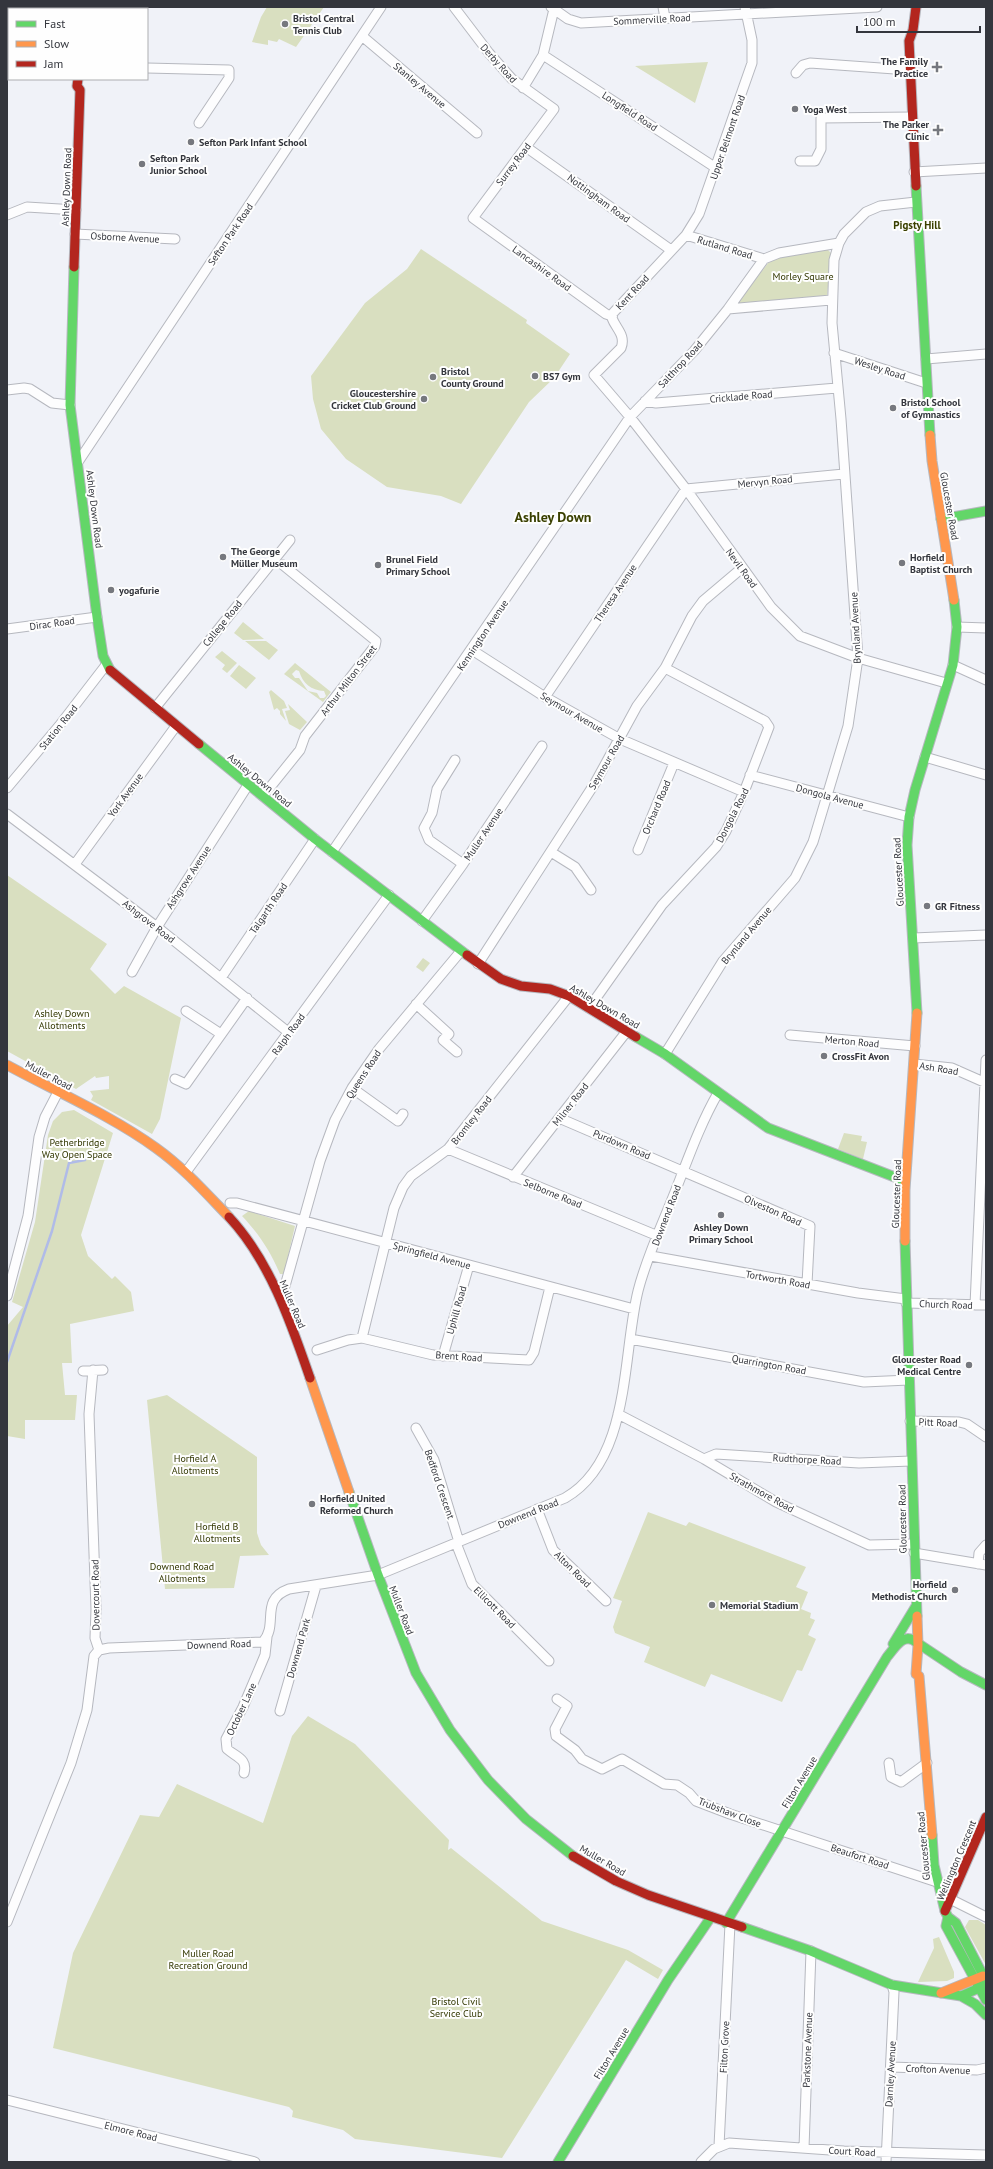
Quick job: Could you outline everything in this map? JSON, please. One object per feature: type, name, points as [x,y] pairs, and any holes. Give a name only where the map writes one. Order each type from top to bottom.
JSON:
[{"type":"main road","name":"Gloucester Road","points":[[908,40],[914,30],[916,7]]},
{"type":"main road","name":"Gloucester Road","points":[[904,20],[904,33],[908,40],[914,172],[926,359],[926,383],[932,461],[950,569],[957,627],[953,665],[946,683],[909,817],[907,864],[913,938],[917,1019],[905,1181],[906,1301],[912,1462],[913,1549],[918,1662],[922,1666],[922,1673],[919,1676],[937,1882],[947,1914],[946,1926],[973,1979],[982,1987],[986,2000]]},
{"type":"main road","name":"Ashley Down Road","points":[[78,80],[77,86],[80,90]]},
{"type":"main road","name":"Ashley Down Road","points":[[82,80],[80,90],[70,406],[84,503],[97,617],[106,664],[115,676],[315,839],[478,964],[501,979],[521,986],[550,989],[569,996],[665,1054],[768,1128],[905,1181]]},
{"type":"main road","points":[[941,518],[986,511]]},
{"type":"main road","name":"Muller Road","points":[[7,1065],[128,1130],[186,1172],[231,1218],[259,1259],[310,1353],[378,1575],[399,1632],[428,1696],[450,1730],[488,1780],[526,1819],[573,1856],[596,1870],[648,1894],[810,1951],[892,1985],[961,1996],[982,1987]]},
{"type":"main road","name":"Filton Avenue","points":[[728,1923],[916,1606]]},
{"type":"main road","points":[[890,1652],[918,1645],[986,1685]]},
{"type":"main road","name":"Wellington Crescent","points":[[947,1914],[986,1817]]},
{"type":"main road","name":"Gloucester Road","points":[[947,1914],[956,1922],[984,1979]]},
{"type":"main road","name":"Filton Avenue","points":[[558,2162],[668,1980],[712,1917]]},
{"type":"main road","points":[[941,1993],[973,1979],[984,1979]]},
{"type":"main road","points":[[961,1996],[975,2004],[986,2015]]},
{"type":"street","name":"Sefton Park Road","points":[[78,462],[381,7]]},
{"type":"street","name":"Derby Road","points":[[454,7],[489,53],[515,82],[554,109]]},
{"type":"street","points":[[663,7],[665,18]]},
{"type":"street","name":"Sommerville Road","points":[[552,8],[568,19],[581,23],[745,11],[877,7]]},
{"type":"street","points":[[522,88],[543,55],[552,8]]},
{"type":"street","name":"Upper Belmont Road","points":[[671,250],[686,235],[699,214],[752,64],[752,40],[745,11]]},
{"type":"street","name":"Stanley Avenue","points":[[362,36],[477,134]]},
{"type":"street","name":"Longfield Road","points":[[543,55],[716,168]]},
{"type":"street","points":[[796,73],[803,65],[810,63],[909,70]]},
{"type":"street","points":[[148,68],[229,70],[229,78],[199,123]]},
{"type":"street","name":"Surrey Road","points":[[473,218],[554,109]]},
{"type":"street","points":[[800,161],[815,161],[821,149],[821,118],[911,117]]},
{"type":"street","name":"Nottingham Road","points":[[526,147],[671,250]]},
{"type":"street","points":[[914,172],[986,168]]},
{"type":"street","name":"Brynland Avenue","points":[[665,1054],[723,961],[795,878],[813,842],[828,795],[848,726],[858,658],[841,419],[834,353],[831,300],[834,260],[839,243],[853,223],[866,212],[880,206],[916,202]]},
{"type":"street","points":[[7,215],[27,207],[76,210]]},
{"type":"street","name":"Lancashire Road","points":[[473,218],[606,314],[612,316]]},
{"type":"street","name":"Osborne Avenue","points":[[76,234],[175,239]]},
{"type":"street","name":"Rutland Road","points":[[686,235],[764,259]]},
{"type":"street","points":[[728,309],[764,259],[779,253],[839,243]]},
{"type":"street","name":"Kent Road","points":[[594,375],[623,344],[621,334],[612,316],[671,250]]},
{"type":"street","points":[[728,309],[831,300]]},
{"type":"street","name":"Salthrop Road","points":[[630,417],[694,352],[728,309]]},
{"type":"street","name":"Wesley Road","points":[[834,353],[926,383]]},
{"type":"street","points":[[926,359],[986,354]]},
{"type":"street","name":"Nevil Road","points":[[594,375],[630,417],[686,489],[771,607],[800,636],[858,658],[946,683]]},
{"type":"street","points":[[7,390],[24,388],[30,389],[52,403],[70,406]]},
{"type":"street","name":"Cricklade Road","points":[[645,401],[656,403],[837,388]]},
{"type":"street","name":"Kennington Avenue","points":[[332,852],[472,650],[630,417]]},
{"type":"street","name":"Mervyn Road","points":[[686,489],[844,474]]},
{"type":"street","name":"Theresa Avenue","points":[[545,697],[686,489]]},
{"type":"street","name":"College Road","points":[[155,708],[290,540]]},
{"type":"street","name":"Arthur Milton Street","points":[[263,796],[300,750],[305,736],[375,646],[376,641],[284,565]]},
{"type":"street","name":"Seymour Road","points":[[478,964],[595,783],[637,706],[665,668],[692,616],[703,601],[742,568]]},
{"type":"street","name":"Dirac Road","points":[[7,629],[97,617]]},
{"type":"street","points":[[957,627],[986,628]]},
{"type":"street","name":"Seymour Avenue","points":[[472,650],[545,697],[620,739],[744,792]]},
{"type":"street","name":"Station Road","points":[[7,788],[60,726],[106,664]]},
{"type":"street","points":[[953,665],[986,680]]},
{"type":"street","name":"Dongola Road","points":[[589,1008],[662,905],[716,846],[726,831],[744,792],[768,727],[768,724],[665,668]]},
{"type":"street","name":"York Avenue","points":[[75,864],[176,726]]},
{"type":"street","name":"Muller Avenue","points":[[422,921],[464,864],[542,746]]},
{"type":"street","points":[[925,757],[986,775]]},
{"type":"street","points":[[455,760],[437,789],[432,813],[424,828],[429,840],[464,864]]},
{"type":"street","name":"Orchard Road","points":[[638,850],[674,763]]},
{"type":"street","name":"Dongola Avenue","points":[[750,775],[909,817]]},
{"type":"street","name":"Ashgrove Avenue","points":[[132,972],[157,927],[248,785]]},
{"type":"street","name":"Ashgrove Road","points":[[7,814],[157,927],[288,1032]]},
{"type":"street","name":"Talgarth Road","points":[[221,978],[315,839]]},
{"type":"street","points":[[551,852],[575,867],[591,890]]},
{"type":"street","name":"Ralph Road","points":[[186,1172],[389,895]]},
{"type":"street","points":[[913,938],[986,935]]},
{"type":"street","name":"Queens Road","points":[[285,1286],[320,1161],[335,1120],[352,1088],[379,1049],[461,951]]},
{"type":"street","name":"Bromley Road","points":[[362,1338],[394,1208],[403,1187],[411,1176],[448,1149],[569,996]]},
{"type":"street","points":[[175,1080],[186,1084],[247,998]]},
{"type":"street","points":[[416,1004],[449,1034],[443,1040],[457,1052]]},
{"type":"street","points":[[186,1011],[221,1034]]},
{"type":"street","name":"Milner Road","points":[[513,1177],[627,1031]]},
{"type":"street","name":"Merton Road","points":[[790,1035],[915,1046]]},
{"type":"street","points":[[975,1305],[983,1200],[986,1060]]},
{"type":"street","name":"Ash Road","points":[[914,1064],[952,1068],[986,1082]]},
{"type":"street","points":[[352,1088],[398,1121],[404,1114]]},
{"type":"street","points":[[7,1296],[28,1216],[40,1137],[45,1117],[58,1092]]},
{"type":"street","name":"Downend Road","points":[[99,1650],[109,1648],[259,1643],[267,1637],[275,1597],[290,1589],[378,1575],[565,1498],[586,1484],[603,1458],[618,1414],[638,1290],[698,1131],[718,1093]]},
{"type":"street","name":"Purdown Road","points":[[560,1118],[684,1170]]},
{"type":"street","name":"Selborne Road","points":[[448,1149],[658,1236]]},
{"type":"street","name":"Olveston Road","points":[[684,1170],[810,1226],[807,1284]]},
{"type":"street","name":"Springfield Avenue","points":[[230,1203],[237,1202],[634,1309]]},
{"type":"street","name":"Tortworth Road","points":[[651,1256],[906,1301]]},
{"type":"street","name":"Uphill Road","points":[[443,1356],[469,1265]]},
{"type":"street","name":"Brent Road","points":[[310,1353],[348,1340],[362,1338],[443,1356],[530,1359],[550,1287]]},
{"type":"street","name":"Church Road","points":[[906,1301],[986,1305]]},
{"type":"street","name":"Quarrington Road","points":[[630,1339],[864,1382],[909,1380]]},
{"type":"street","name":"Dovercourt Road","points":[[83,1371],[98,1370],[89,1419],[96,1609],[95,1638],[99,1650]]},
{"type":"street","name":"Strathmore Road","points":[[618,1414],[704,1459],[776,1502],[869,1545],[913,1549],[982,1564]]},
{"type":"street","name":"Pitt Road","points":[[910,1421],[959,1422],[968,1424],[986,1437]]},
{"type":"street","name":"Bedford Crescent","points":[[416,1428],[434,1460],[458,1542]]},
{"type":"street","name":"Rudthorpe Road","points":[[704,1459],[716,1454],[859,1462],[912,1462]]},
{"type":"street","name":"Alton Road","points":[[537,1509],[553,1550],[606,1601]]},
{"type":"street","name":"Ellicott Road","points":[[458,1542],[471,1583],[549,1661]]},
{"type":"street","points":[[982,1564],[979,1553],[986,1545]]},
{"type":"street","name":"Downend Park","points":[[280,1711],[316,1586]]},
{"type":"street","name":"October Lane","points":[[244,1773],[245,1767],[243,1761],[227,1749],[226,1742],[243,1708],[265,1655],[267,1637]]},
{"type":"street","points":[[7,1922],[71,1763],[87,1710],[94,1656],[99,1650]]},
{"type":"street","name":"Trubshaw Close","points":[[557,1699],[567,1706],[555,1729],[556,1736],[575,1750],[582,1759],[602,1769],[622,1759],[664,1784],[676,1785],[689,1793],[696,1801],[782,1832]]},
{"type":"street","points":[[889,1763],[891,1777],[901,1782],[927,1763]]},
{"type":"street","name":"Beaufort Road","points":[[782,1832],[937,1882]]},
{"type":"street","points":[[952,1900],[986,1917]]},
{"type":"street","name":"Filton Grove","points":[[719,2146],[728,1923]]},
{"type":"street","name":"Parkstone Avenue","points":[[804,2148],[810,1951]]},
{"type":"street","name":"Darnley Avenue","points":[[886,2162],[894,1992],[892,1985]]},
{"type":"street","name":"Crofton Avenue","points":[[891,2067],[977,2070],[986,2068]]},
{"type":"street","name":"Elmore Road","points":[[7,2100],[255,2162]]},
{"type":"street","name":"Court Road","points":[[719,2146],[729,2143],[887,2152],[986,2155]]},
{"type":"street","points":[[701,2162],[719,2146]]},
{"type":"green space","name":"Bristol Central Tennis Club","points":[[267,7],[324,7],[296,47],[279,39],[277,42],[268,40],[268,45],[252,42],[261,17]]},
{"type":"green space","points":[[708,62],[695,103],[635,66]]},
{"type":"green space","name":"Gloucestershire Cricket Club Ground","points":[[421,249],[527,320],[526,323],[570,354],[554,378],[529,402],[461,504],[441,496],[387,487],[346,459],[321,429],[313,399],[311,376],[365,303],[407,269]]},
{"type":"green space","name":"Morley Square","points":[[827,249],[831,253],[827,297],[736,305],[768,263],[778,258]]},
{"type":"green space","points":[[243,622],[264,639],[243,640],[234,633]]},
{"type":"green space","points":[[245,641],[266,641],[278,650],[269,660]]},
{"type":"green space","points":[[222,651],[237,663],[227,673],[222,669],[225,665],[215,657]]},
{"type":"green space","points":[[295,663],[331,692],[323,702],[284,674]],"holes":[[[296,670],[299,671],[308,686],[324,691],[326,696],[324,698],[320,698],[317,693],[308,691],[299,678],[295,678],[292,674]]]},
{"type":"green space","points":[[239,665],[256,678],[246,689],[230,676]]},
{"type":"green space","points":[[271,690],[284,701],[287,708],[282,709],[286,721],[277,708],[274,710],[269,692]]},
{"type":"green space","points":[[288,704],[307,722],[300,730],[289,724],[285,711],[290,710]]},
{"type":"green space","name":"Ashley Down Allotments","points":[[7,875],[107,944],[90,969],[115,994],[124,986],[181,1018],[160,1119],[152,1134],[91,1100],[93,1096],[90,1091],[109,1089],[109,1076],[96,1078],[95,1076],[76,1089],[7,1051]]},
{"type":"green space","points":[[423,958],[430,963],[423,972],[416,967]]},
{"type":"green space","name":"Petherbridge Way Open Space","points":[[74,1110],[113,1133],[81,1235],[88,1256],[112,1279],[115,1276],[131,1292],[134,1311],[70,1324],[72,1363],[62,1363],[65,1395],[77,1395],[75,1420],[25,1420],[25,1439],[7,1436],[7,1326],[23,1307],[12,1302],[35,1222],[48,1135],[53,1121],[62,1112]]},
{"type":"green space","points":[[844,1133],[862,1136],[861,1141],[867,1142],[863,1159],[838,1149]]},
{"type":"green space","points":[[249,1211],[295,1226],[284,1274],[280,1274],[264,1243],[242,1216]]},
{"type":"green space","points":[[167,1395],[257,1457],[257,1533],[261,1545],[269,1555],[240,1556],[234,1588],[165,1589],[147,1400]]},
{"type":"green space","name":"Memorial Stadium","points":[[648,1512],[686,1526],[689,1522],[806,1567],[796,1587],[808,1592],[801,1609],[811,1613],[810,1618],[815,1620],[808,1635],[816,1639],[802,1671],[797,1670],[782,1702],[711,1674],[705,1687],[644,1662],[650,1647],[615,1633],[613,1627],[622,1601],[613,1598]]},
{"type":"green space","points":[[308,1716],[355,1744],[449,1840],[448,1850],[451,1848],[542,1921],[628,1950],[663,1970],[658,1979],[626,1960],[502,2158],[355,2139],[343,2130],[292,2117],[293,2111],[289,2107],[53,2048],[73,1953],[140,1815],[159,1817],[177,1784],[263,1823],[292,1736]]},
{"type":"green space","points":[[969,1920],[978,1920],[986,1925],[986,1965],[965,1927]]},
{"type":"green space","points":[[939,1937],[954,1972],[954,1978],[947,1981],[918,1982],[934,1948],[933,1939]]},
{"type":"waterway","points":[[7,1362],[52,1231],[69,1163],[85,1160]]},
{"type":"traffic: fast","points":[[916,186],[930,435]]},
{"type":"traffic: fast","points":[[74,267],[70,405],[97,617],[103,656],[110,670]]},
{"type":"traffic: fast","points":[[941,519],[986,511]]},
{"type":"traffic: fast","points":[[917,1013],[907,845],[909,817],[915,790],[953,665],[957,627],[954,600]]},
{"type":"traffic: fast","points":[[199,744],[315,839],[467,955]]},
{"type":"traffic: fast","points":[[636,1037],[665,1054],[768,1128],[905,1181]]},
{"type":"traffic: fast","points":[[905,1241],[917,1616]]},
{"type":"traffic: fast","points":[[349,1492],[378,1575],[416,1673],[450,1730],[488,1780],[526,1819],[573,1856]]},
{"type":"traffic: fast","points":[[893,1644],[916,1606]]},
{"type":"traffic: fast","points":[[726,1923],[887,1657],[898,1643],[905,1639],[913,1640],[961,1672],[986,1685]]},
{"type":"traffic: fast","points":[[932,1835],[934,1865],[945,1911],[948,1917],[956,1923],[986,1981]]},
{"type":"traffic: fast","points":[[558,2162],[668,1980],[711,1917]]},
{"type":"traffic: fast","points":[[948,1917],[946,1926],[986,2000]]},
{"type":"traffic: fast","points":[[742,1927],[811,1951],[892,1985],[961,1996],[986,1985]]},
{"type":"traffic: fast","points":[[961,1996],[975,2004],[986,2015]]},
{"type":"traffic: slow","points":[[930,435],[932,461],[954,600]]},
{"type":"traffic: slow","points":[[905,1241],[905,1190],[917,1013]]},
{"type":"traffic: slow","points":[[7,1065],[139,1136],[176,1164],[229,1217]]},
{"type":"traffic: slow","points":[[310,1378],[349,1492]]},
{"type":"traffic: slow","points":[[917,1616],[918,1645],[916,1674],[919,1676],[932,1835]]},
{"type":"traffic: slow","points":[[941,1993],[983,1976]]},
{"type":"traffic: jam","points":[[916,7],[913,30],[909,41],[916,186]]},
{"type":"traffic: jam","points":[[74,267],[80,90],[77,86],[78,80]]},
{"type":"traffic: jam","points":[[110,670],[199,744]]},
{"type":"traffic: jam","points":[[467,955],[501,979],[521,986],[550,989],[569,996],[636,1037]]},
{"type":"traffic: jam","points":[[229,1217],[243,1234],[268,1273],[287,1314],[310,1378]]},
{"type":"traffic: jam","points":[[945,1911],[986,1817]]},
{"type":"traffic: jam","points":[[573,1856],[616,1881],[648,1895],[742,1927]]},
{"type":"place","name":"Bristol Central Tennis Club","points":[[285,24]]},
{"type":"place","name":"The Family Practice","points":[[937,67]]},
{"type":"place","name":"Yoga West","points":[[795,109]]},
{"type":"place","name":"The Parker Clinic","points":[[938,130]]},
{"type":"place","name":"Sefton Park Infant School","points":[[191,142]]},
{"type":"place","name":"Sefton Park Junior School","points":[[142,164]]},
{"type":"place","name":"BS7 Gym","points":[[535,376]]},
{"type":"place","name":"Bristol County Ground","points":[[433,377]]},
{"type":"place","name":"Gloucestershire Cricket Club Ground","points":[[424,399]]},
{"type":"place","name":"Bristol School of Gymnastics","points":[[893,408]]},
{"type":"place","name":"The George Müller Museum","points":[[223,557]]},
{"type":"place","name":"Horfield Baptist Church","points":[[902,563]]},
{"type":"place","name":"Brunel Field Primary School","points":[[378,565]]},
{"type":"place","name":"yogafurie","points":[[111,590]]},
{"type":"place","name":"GR Fitness","points":[[927,906]]},
{"type":"place","name":"CrossFit Avon","points":[[824,1056]]},
{"type":"place","name":"Ashley Down Primary School","points":[[721,1215]]},
{"type":"place","name":"Gloucester Road Medical Centre","points":[[969,1365]]},
{"type":"place","name":"Horfield United Reformed Church","points":[[312,1504]]},
{"type":"place","name":"Horfield Methodist Church","points":[[955,1590]]},
{"type":"place","name":"Memorial Stadium","points":[[712,1605]]},
{"type":"district","name":"Pigsty Hill","points":[[917,225]]},
{"type":"district","name":"Ashley Down","points":[[553,517]]},
{"type":"park label","name":"Horfield A Allotments","points":[[195,1464]]},
{"type":"park label","name":"Horfield B Allotments","points":[[217,1532]]},
{"type":"park label","name":"Downend Road Allotments","points":[[182,1572]]},
{"type":"park label","name":"Muller Road Recreation Ground","points":[[208,1958]]},
{"type":"park label","name":"Bristol Civil Service Club","points":[[456,2006]]}]
